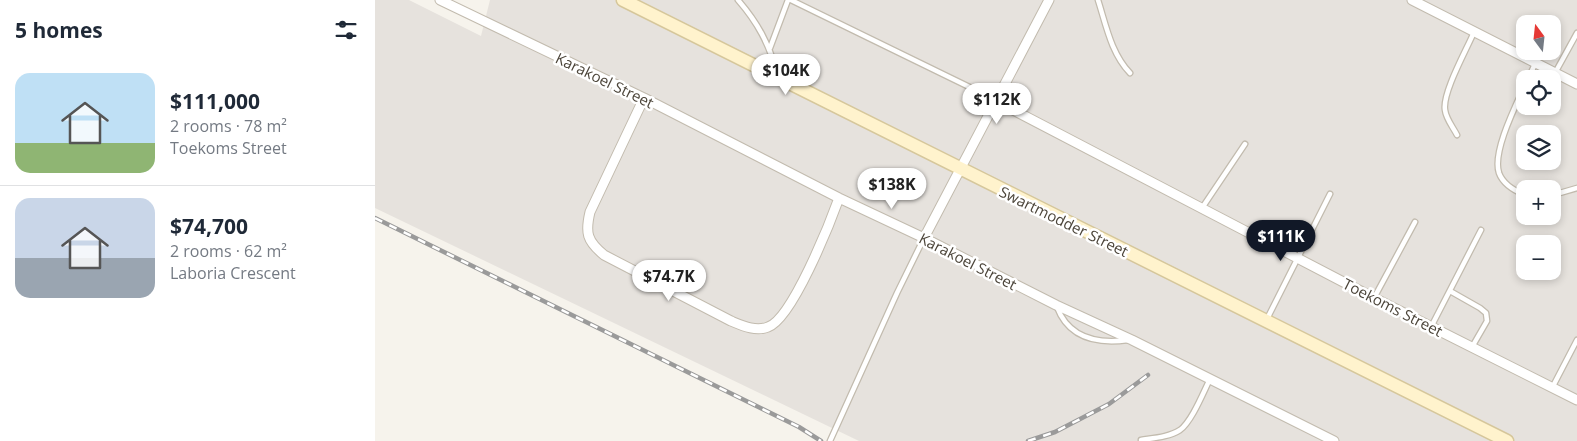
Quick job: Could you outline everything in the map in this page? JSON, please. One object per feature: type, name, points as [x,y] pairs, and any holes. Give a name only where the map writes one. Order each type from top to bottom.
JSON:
[{"type":"main road","name":"Swartmodder Street","points":[[623,0],[960,170],[1507,441]]},
{"type":"street","name":"Karakoel Street","points":[[440,0],[644,98],[839,198],[924,238],[1056,305],[1132,340],[1334,441]]},
{"type":"street","points":[[924,238],[1049,0]]},
{"type":"street","points":[[1412,0],[1548,70]]},
{"type":"street","points":[[1561,76],[1577,84]]},
{"type":"street","points":[[644,98],[590,212],[587,230],[589,239],[604,255],[731,321],[750,328],[759,329],[767,328],[779,321],[794,300],[839,198]]},
{"type":"street","name":"Toekoms Street","points":[[997,101],[1374,298],[1577,400]]},
{"type":"lane","points":[[738,0],[756,23],[770,48],[778,77]]},
{"type":"lane","points":[[770,48],[789,0],[997,101]]},
{"type":"lane","points":[[1098,0],[1115,54],[1130,73]]},
{"type":"lane","points":[[1457,135],[1448,120],[1444,103],[1474,32]]},
{"type":"lane","points":[[1557,70],[1577,32]]},
{"type":"lane","points":[[1532,70],[1535,64]]},
{"type":"lane","points":[[1516,105],[1509,120],[1498,161],[1500,175],[1516,191]]},
{"type":"lane","points":[[1202,208],[1245,144]]},
{"type":"lane","points":[[1561,193],[1577,188]]},
{"type":"lane","points":[[1267,321],[1330,194]]},
{"type":"lane","points":[[1374,298],[1415,222]]},
{"type":"lane","points":[[1431,327],[1481,230]]},
{"type":"lane","points":[[830,441],[924,238]]},
{"type":"lane","points":[[1450,291],[1480,308],[1486,314],[1487,321],[1472,347]]},
{"type":"lane","points":[[1056,305],[1066,324],[1085,336],[1105,342],[1132,340]]},
{"type":"lane","points":[[1552,388],[1577,340]]},
{"type":"lane","points":[[1141,440],[1168,435],[1181,429],[1187,422],[1210,379]]},
{"type":"shaded area","points":[[375,0],[409,0],[481,36],[490,0],[1577,0],[1577,441],[859,441],[375,208]]},
{"type":"railway","points":[[375,218],[799,427],[821,441]]},
{"type":"railway","points":[[1028,441],[1055,432],[1109,404],[1148,375]]}]
